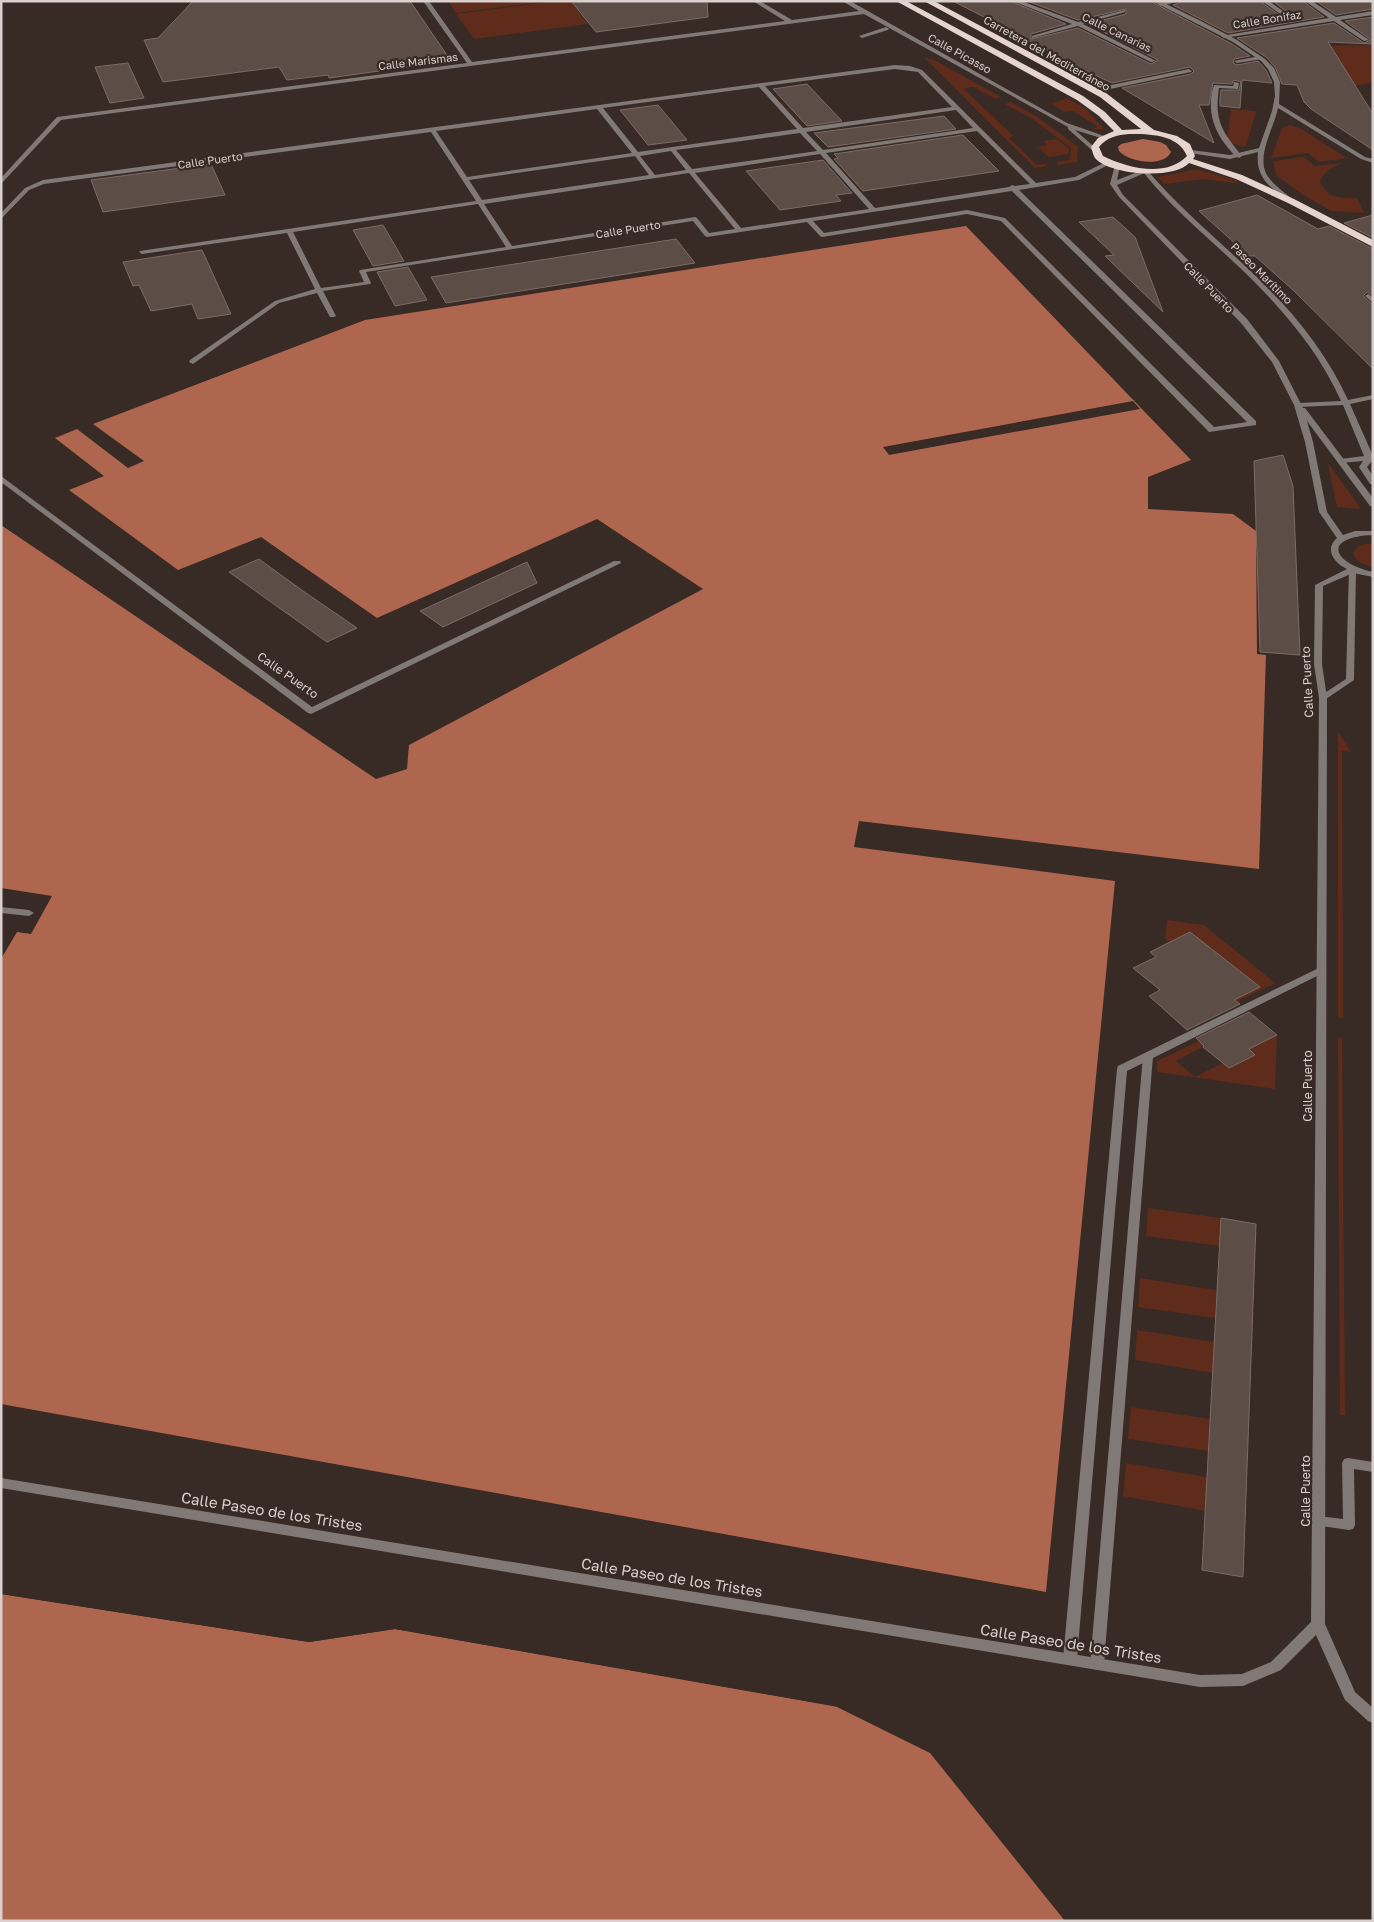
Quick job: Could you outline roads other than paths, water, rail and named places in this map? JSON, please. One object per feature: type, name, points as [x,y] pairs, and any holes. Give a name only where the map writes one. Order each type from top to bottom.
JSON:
[{"type":"highway","name":"Carretera del Mediterráneo","points":[[900,1],[1080,98],[1102,114],[1120,132]]},
{"type":"highway","name":"Carretera del Mediterráneo","points":[[931,2],[1084,85],[1130,115],[1151,132]]},
{"type":"highway","points":[[1120,132],[1151,132],[1179,140],[1187,146],[1190,156],[1172,168],[1145,171],[1113,164],[1099,157],[1096,151],[1097,143],[1104,137],[1120,132]]},
{"type":"highway","points":[[1190,156],[1291,201],[1373,244]]},
{"type":"street","points":[[426,1],[471,64]]},
{"type":"street","points":[[756,1],[790,22]]},
{"type":"street","name":"Calle Picasso","points":[[846,1],[1065,124]]},
{"type":"street","name":"Calle Canarias","points":[[1015,1],[1080,25],[1153,61]]},
{"type":"street","points":[[1158,3],[1178,1]]},
{"type":"street","points":[[1265,1],[1288,17]]},
{"type":"street","points":[[1308,1],[1366,40]]},
{"type":"street","points":[[1158,3],[1224,36],[1260,58],[1270,67],[1278,82],[1277,105],[1261,150],[1264,177],[1291,201]]},
{"type":"street","points":[[1034,37],[1123,11]]},
{"type":"street","name":"Calle Marismas","points":[[1,182],[59,118],[865,12]]},
{"type":"street","name":"Calle Bonifaz","points":[[1224,36],[1373,13]]},
{"type":"street","points":[[862,36],[886,30]]},
{"type":"street","points":[[1237,61],[1260,58]]},
{"type":"street","name":"Calle Puerto","points":[[1,217],[27,189],[43,182],[895,67],[920,71],[1033,184]]},
{"type":"street","points":[[1084,85],[1100,81],[1110,87],[1189,71]]},
{"type":"street","points":[[1236,82],[1236,88],[1216,86],[1212,108],[1220,136],[1239,156]]},
{"type":"street","points":[[760,85],[873,209]]},
{"type":"street","points":[[1277,105],[1363,158],[1373,161]]},
{"type":"street","points":[[599,107],[654,177]]},
{"type":"street","points":[[465,179],[957,108]]},
{"type":"street","points":[[1065,124],[1104,137]]},
{"type":"street","points":[[1065,124],[1096,151]]},
{"type":"street","points":[[432,129],[510,248]]},
{"type":"street","points":[[142,252],[978,129]]},
{"type":"street","points":[[672,149],[739,230]]},
{"type":"street","points":[[1190,156],[1239,156],[1261,150]]},
{"type":"street","points":[[1113,164],[1114,184],[1145,171]]},
{"type":"street","name":"Calle Puerto","points":[[193,362],[277,302],[319,290],[368,283],[362,271],[695,219],[707,235],[1012,187],[1077,179],[1113,164]]},
{"type":"street","name":"Paseo Marítimo","points":[[1145,171],[1167,199],[1254,278],[1301,329],[1338,384],[1371,458],[1363,467],[1373,482]]},
{"type":"street","name":"Calle Puerto","points":[[1114,184],[1121,196],[1244,322],[1275,361],[1298,405],[1309,442],[1323,512],[1341,538]]},
{"type":"street","points":[[808,219],[822,235],[967,212],[1003,219],[1212,430],[1253,423],[1012,187]]},
{"type":"street","points":[[289,230],[332,316]]},
{"type":"street","points":[[1298,405],[1346,403],[1373,397]]},
{"type":"street","points":[[1298,405],[1373,504]]},
{"type":"street","points":[[1341,461],[1371,458]]},
{"type":"street","name":"Calle Puerto","points":[[1,478],[311,711],[617,563]]},
{"type":"street","points":[[1373,533],[1351,534],[1341,538],[1335,543],[1333,550],[1335,558],[1352,570],[1373,576]]},
{"type":"street","points":[[1323,698],[1350,680],[1352,570]]},
{"type":"street","name":"Calle Puerto","points":[[1318,1624],[1323,698],[1318,664],[1319,585],[1352,570]]},
{"type":"street","points":[[1,910],[29,913]]},
{"type":"street","points":[[1070,1659],[1122,1069],[1322,970]]},
{"type":"street","points":[[1097,1664],[1148,1056]]},
{"type":"street","points":[[1318,1520],[1349,1525],[1348,1463],[1373,1467]]},
{"type":"street","name":"Calle Paseo de los Tristes","points":[[1,1482],[1200,1681],[1243,1680],[1276,1666],[1318,1624]]},
{"type":"street","points":[[1318,1624],[1350,1696],[1373,1717]]}]
